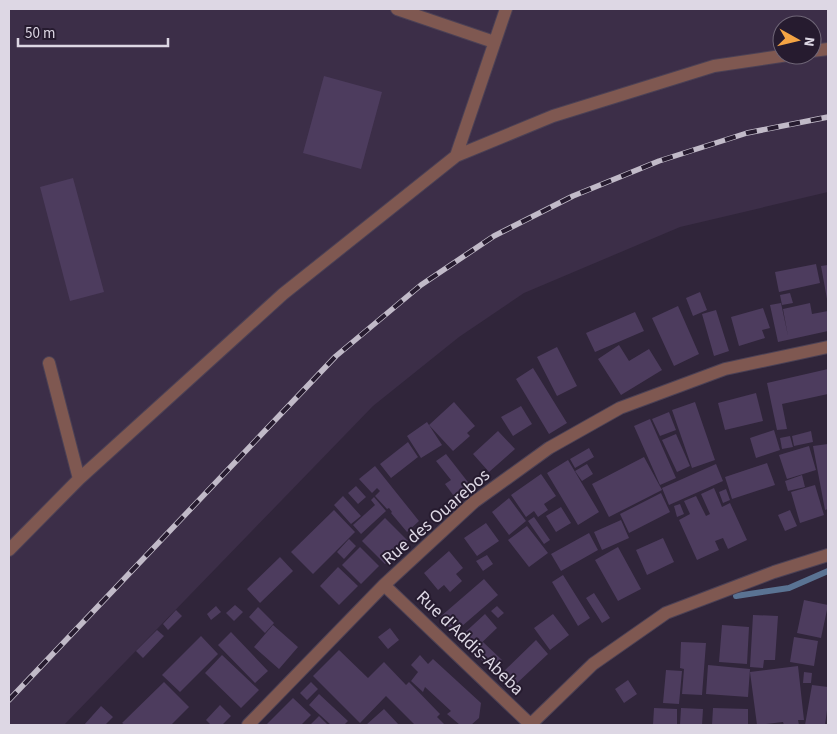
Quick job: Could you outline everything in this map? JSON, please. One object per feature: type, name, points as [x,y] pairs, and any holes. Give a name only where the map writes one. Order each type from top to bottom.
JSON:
[{"type":"street","points":[[397,9],[494,42]]},
{"type":"street","points":[[456,156],[506,9]]},
{"type":"street","points":[[9,550],[79,479],[283,294],[456,156],[553,116],[714,66],[772,57]]},
{"type":"street","name":"Rue des Ouarebos","points":[[248,725],[384,585],[474,502],[549,448],[620,408],[725,369],[828,347]]},
{"type":"street","points":[[49,362],[79,479]]},
{"type":"street","points":[[530,725],[594,664],[666,613],[774,572],[828,555]]},
{"type":"street","name":"Rue d'Addis-Abeba","points":[[384,585],[530,725]]},
{"type":"shaded area","points":[[9,9],[828,9],[828,192],[680,227],[524,293],[459,337],[373,406],[64,725],[9,725]]},
{"type":"building","points":[[324,76],[382,92],[361,169],[303,153]]},
{"type":"building","points":[[73,178],[104,292],[70,301],[40,187]]},
{"type":"building","points":[[816,264],[820,283],[779,292],[775,272]]},
{"type":"building","points":[[828,265],[828,298],[827,299],[821,266]]},
{"type":"building","points":[[700,292],[707,310],[693,316],[686,298]]},
{"type":"building","points":[[790,293],[793,303],[782,305],[780,295]]},
{"type":"building","points":[[781,303],[788,336],[783,309],[810,303],[812,314],[828,311],[828,331],[778,342],[770,305]]},
{"type":"building","points":[[678,306],[699,354],[674,366],[652,318]]},
{"type":"building","points":[[763,308],[770,328],[762,330],[765,338],[739,346],[731,317]]},
{"type":"building","points":[[716,310],[729,351],[714,356],[702,314]]},
{"type":"building","points":[[635,312],[644,331],[595,352],[586,333]]},
{"type":"building","points":[[619,345],[629,361],[649,349],[662,370],[621,395],[598,359]]},
{"type":"building","points":[[557,347],[577,386],[557,396],[537,357]]},
{"type":"building","points":[[533,368],[567,423],[549,434],[516,379]]},
{"type":"building","points":[[828,369],[828,394],[782,404],[787,429],[777,430],[767,383]]},
{"type":"building","points":[[756,393],[763,421],[725,430],[718,403]]},
{"type":"building","points":[[454,402],[475,426],[467,433],[470,436],[453,451],[429,425]]},
{"type":"building","points":[[695,402],[715,460],[692,468],[672,410]]},
{"type":"building","points":[[521,406],[532,424],[513,436],[501,417]]},
{"type":"building","points":[[669,412],[676,430],[660,436],[652,419]]},
{"type":"building","points":[[650,419],[676,478],[660,485],[634,426]]},
{"type":"building","points":[[427,422],[442,445],[421,458],[407,436]]},
{"type":"building","points":[[774,430],[780,450],[756,458],[750,438]]},
{"type":"building","points":[[498,431],[515,449],[489,472],[473,454]]},
{"type":"building","points":[[811,431],[813,442],[794,446],[792,436]]},
{"type":"building","points":[[676,434],[690,466],[677,472],[662,440]]},
{"type":"building","points":[[790,436],[793,447],[782,449],[780,438]]},
{"type":"building","points":[[408,442],[418,457],[391,478],[380,464]]},
{"type":"building","points":[[828,444],[828,509],[825,510],[813,446]]},
{"type":"building","points":[[809,446],[816,470],[787,479],[779,455]]},
{"type":"building","points":[[589,448],[594,457],[575,468],[570,459]]},
{"type":"building","points":[[446,454],[471,486],[456,499],[445,484],[451,480],[436,461]]},
{"type":"building","points":[[644,457],[662,490],[609,517],[592,484]]},
{"type":"building","points":[[568,460],[599,512],[578,525],[547,473]]},
{"type":"building","points":[[767,463],[775,485],[732,499],[725,477]]},
{"type":"building","points":[[587,464],[593,474],[582,481],[575,471]]},
{"type":"building","points":[[716,464],[723,481],[669,505],[662,488]]},
{"type":"building","points":[[375,466],[419,521],[407,532],[389,508],[387,509],[375,496],[380,491],[377,488],[372,493],[359,479]]},
{"type":"building","points":[[541,474],[556,496],[544,504],[548,510],[538,517],[534,511],[526,517],[511,495]]},
{"type":"building","points":[[802,475],[805,487],[788,491],[785,481]]},
{"type":"building","points":[[815,485],[824,515],[800,523],[791,492]]},
{"type":"building","points":[[356,486],[366,497],[358,504],[348,493]]},
{"type":"building","points":[[714,488],[722,507],[730,503],[747,540],[728,549],[723,538],[715,541],[719,550],[697,560],[679,520],[690,514],[684,501],[696,496],[706,516],[710,514],[701,494]]},
{"type":"building","points":[[726,489],[730,500],[723,503],[719,492]]},
{"type":"building","points":[[661,493],[670,512],[629,533],[620,514]]},
{"type":"building","points":[[343,496],[361,516],[351,524],[334,505]]},
{"type":"building","points":[[374,497],[386,511],[361,534],[353,525],[375,505],[371,500]]},
{"type":"building","points":[[509,498],[526,521],[509,535],[492,512]]},
{"type":"building","points":[[680,504],[684,514],[677,517],[674,506]]},
{"type":"building","points":[[561,507],[571,523],[556,532],[546,516]]},
{"type":"building","points":[[334,510],[355,532],[313,574],[291,552]]},
{"type":"building","points":[[790,510],[797,526],[785,531],[778,515]]},
{"type":"building","points":[[534,517],[550,540],[544,544],[528,521]]},
{"type":"building","points":[[385,518],[408,541],[385,564],[362,541]]},
{"type":"building","points":[[621,520],[629,538],[602,550],[594,532]]},
{"type":"building","points":[[486,523],[499,541],[477,556],[464,538]]},
{"type":"building","points":[[527,526],[548,553],[529,567],[508,540]]},
{"type":"building","points":[[589,533],[598,550],[561,571],[551,554]]},
{"type":"building","points":[[663,538],[674,562],[647,575],[636,550]]},
{"type":"building","points":[[349,539],[356,546],[344,559],[337,552]]},
{"type":"building","points":[[360,547],[379,566],[361,584],[342,565]]},
{"type":"building","points":[[618,547],[641,589],[618,601],[595,560]]},
{"type":"building","points":[[449,551],[463,568],[456,574],[462,581],[450,592],[444,585],[438,590],[424,573]]},
{"type":"building","points":[[487,555],[493,564],[483,571],[476,561]]},
{"type":"building","points":[[280,557],[293,571],[260,603],[247,589]]},
{"type":"building","points":[[338,567],[358,586],[339,605],[320,586]]},
{"type":"building","points":[[563,575],[590,618],[578,626],[552,582]]},
{"type":"building","points":[[484,579],[498,595],[454,633],[440,617]]},
{"type":"building","points":[[594,593],[610,618],[602,623],[586,598]]},
{"type":"building","points":[[804,600],[828,605],[821,638],[797,633]]},
{"type":"building","points":[[235,605],[243,612],[234,621],[226,613]]},
{"type":"building","points":[[216,606],[221,612],[211,620],[207,614]]},
{"type":"building","points":[[497,606],[504,613],[498,618],[491,611]]},
{"type":"building","points":[[258,607],[274,623],[265,633],[249,617]]},
{"type":"building","points":[[176,610],[182,616],[168,630],[163,624]]},
{"type":"building","points":[[485,614],[497,628],[474,650],[461,636]]},
{"type":"building","points":[[553,614],[569,635],[550,650],[534,628]]},
{"type":"building","points":[[753,615],[778,616],[775,660],[764,660],[763,668],[750,667]]},
{"type":"building","points":[[273,625],[298,647],[279,669],[254,647]]},
{"type":"building","points":[[722,625],[749,627],[747,664],[719,662]]},
{"type":"building","points":[[390,628],[399,640],[388,649],[378,637]]},
{"type":"building","points":[[157,630],[164,636],[143,658],[136,651]]},
{"type":"building","points":[[231,632],[268,671],[255,683],[218,645]]},
{"type":"building","points":[[201,636],[218,654],[180,692],[162,675]]},
{"type":"building","points":[[794,637],[818,641],[814,666],[790,662]]},
{"type":"building","points":[[536,640],[548,654],[515,685],[503,672]]},
{"type":"building","points":[[483,642],[502,660],[493,670],[474,653]]},
{"type":"building","points":[[681,642],[706,643],[702,695],[682,694],[684,669],[680,668]]},
{"type":"building","points":[[339,650],[368,678],[384,662],[406,685],[409,682],[440,714],[437,717],[445,725],[415,725],[386,696],[360,723],[313,676]]},
{"type":"building","points":[[222,655],[259,690],[241,708],[205,673]]},
{"type":"building","points":[[420,655],[428,664],[433,659],[481,703],[479,718],[471,725],[460,725],[447,714],[451,711],[425,687],[423,692],[411,681],[418,672],[411,665]]},
{"type":"building","points":[[708,665],[750,669],[748,697],[706,694]]},
{"type":"building","points":[[798,666],[804,720],[798,720],[799,725],[784,725],[783,722],[757,725],[750,672]]},
{"type":"building","points":[[666,670],[682,671],[679,704],[663,703]]},
{"type":"building","points":[[804,672],[812,673],[811,683],[803,683]]},
{"type":"building","points":[[628,680],[637,694],[624,703],[615,689]]},
{"type":"building","points":[[164,682],[189,707],[171,725],[125,725],[122,723]]},
{"type":"building","points":[[311,682],[318,689],[307,700],[300,693]]},
{"type":"building","points":[[812,685],[828,687],[825,725],[805,725]]},
{"type":"building","points":[[319,694],[348,721],[344,725],[331,725],[309,705]]},
{"type":"building","points":[[293,698],[311,715],[301,725],[266,725]]},
{"type":"building","points":[[220,705],[231,716],[222,725],[211,725],[206,720]]},
{"type":"building","points":[[101,706],[113,717],[105,725],[84,725]]},
{"type":"building","points":[[654,708],[677,709],[677,725],[653,725]]},
{"type":"building","points":[[681,708],[703,709],[702,725],[680,725]]},
{"type":"building","points":[[713,708],[748,709],[748,725],[712,725]]},
{"type":"building","points":[[384,709],[399,725],[366,725]]},
{"type":"building","points":[[319,716],[328,725],[310,725]]},
{"type":"waterway","points":[[736,596],[789,588],[828,571]]},
{"type":"railway","points":[[9,700],[336,356],[421,285],[494,236],[573,196],[659,161],[747,133],[828,117]]}]
